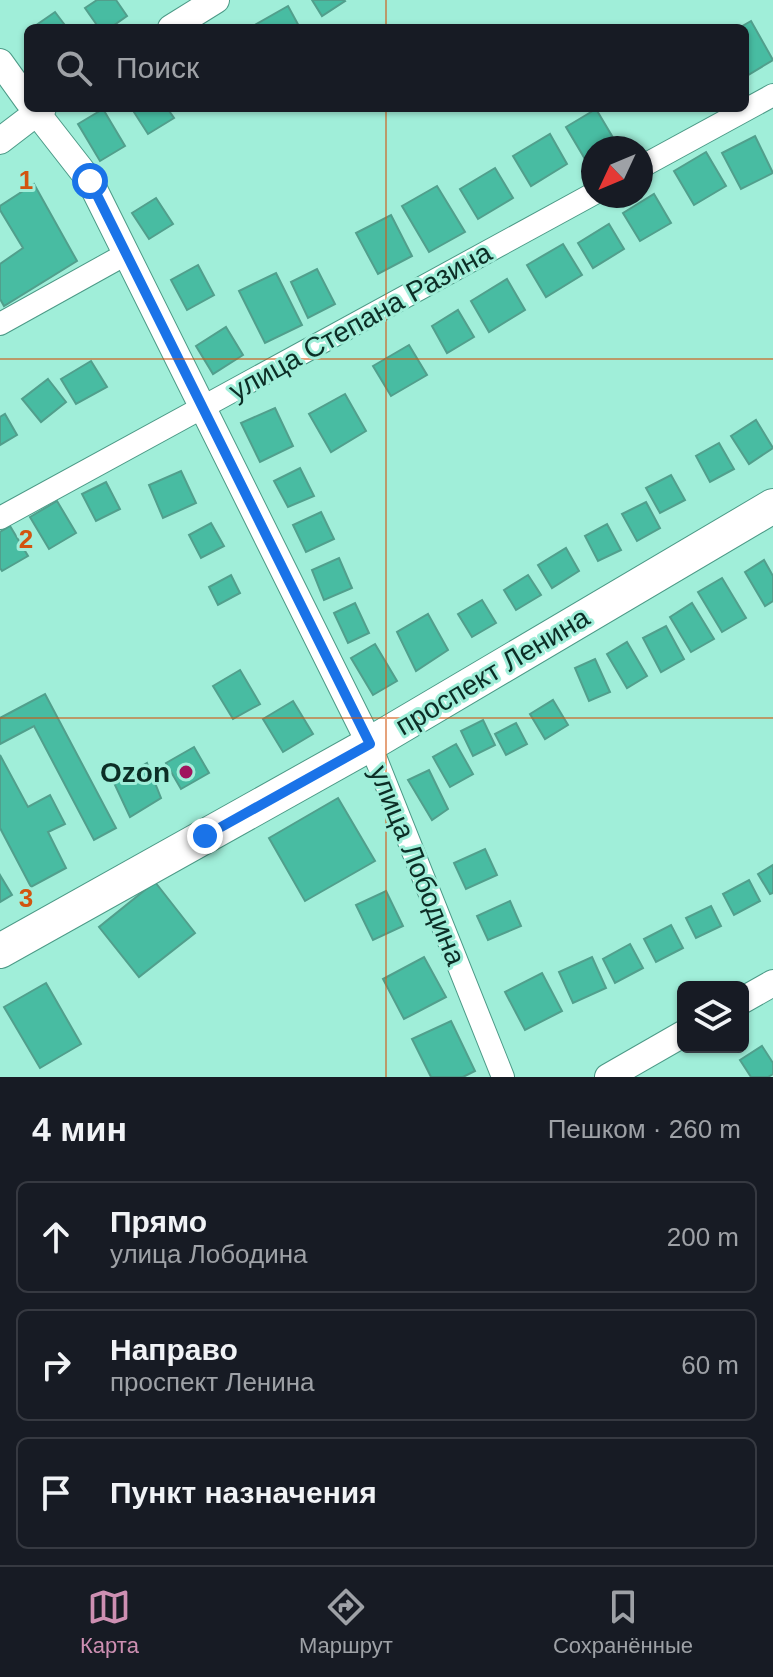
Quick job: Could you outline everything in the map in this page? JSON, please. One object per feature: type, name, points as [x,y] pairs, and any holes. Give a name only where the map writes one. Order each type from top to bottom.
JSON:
[{"type":"main road","name":"проспект Ленина","points":[[0,951],[370,744],[773,506]]},
{"type":"street","points":[[177,24],[216,0]]},
{"type":"street","name":"улица Лободина","points":[[0,62],[24,93]]},
{"type":"street","points":[[749,108],[773,95]]},
{"type":"street","points":[[0,141],[30,112]]},
{"type":"street","name":"улица Лободина","points":[[39,112],[90,181],[370,744],[503,1077]]},
{"type":"street","points":[[653,160],[742,112]]},
{"type":"street","name":"улица Степана Разина","points":[[0,518],[581,201]]},
{"type":"street","points":[[0,324],[126,254]]},
{"type":"street","points":[[749,997],[773,983]]},
{"type":"street","points":[[608,1077],[677,1037]]},
{"type":"building","points":[[97,0],[116,0],[127,16],[116,24],[96,24],[85,8]]},
{"type":"building","points":[[312,0],[344,0],[345,1],[322,16]]},
{"type":"building","points":[[288,6],[298,24],[256,24]]},
{"type":"building","points":[[55,12],[64,24],[38,24]]},
{"type":"building","points":[[751,21],[773,60],[749,75],[749,24],[746,24]]},
{"type":"building","points":[[98,112],[105,112],[125,146],[100,161],[78,124]]},
{"type":"building","points":[[134,112],[170,112],[174,118],[148,134]]},
{"type":"building","points":[[591,112],[598,112],[612,136],[581,136],[581,152],[566,127]]},
{"type":"building","points":[[550,134],[567,164],[531,186],[513,156]]},
{"type":"building","points":[[755,136],[773,173],[741,189],[722,153]]},
{"type":"building","points":[[706,152],[726,186],[694,205],[674,171]]},
{"type":"building","points":[[495,168],[513,198],[478,219],[460,189]]},
{"type":"building","points":[[34,184],[77,261],[4,306],[0,299],[0,264],[23,248],[0,206]]},
{"type":"building","points":[[437,186],[465,232],[429,252],[402,206]]},
{"type":"building","points":[[653,195],[671,223],[640,241],[623,213],[631,208],[653,208]]},
{"type":"building","points":[[156,198],[173,224],[149,239],[132,213]]},
{"type":"building","points":[[391,215],[412,256],[378,274],[356,233]]},
{"type":"building","points":[[609,224],[624,249],[593,268],[578,243]]},
{"type":"building","points":[[563,244],[582,275],[546,297],[527,265]]},
{"type":"building","points":[[198,265],[214,295],[187,310],[171,280]]},
{"type":"building","points":[[317,269],[335,304],[308,318],[291,282]]},
{"type":"building","points":[[276,273],[302,325],[265,343],[239,291]]},
{"type":"building","points":[[507,279],[525,310],[489,332],[471,301]]},
{"type":"building","points":[[458,310],[474,337],[447,353],[432,326]]},
{"type":"building","points":[[226,327],[243,355],[213,374],[196,346]]},
{"type":"building","points":[[409,345],[427,375],[391,396],[373,366]]},
{"type":"building","points":[[91,361],[107,387],[76,404],[61,379]]},
{"type":"building","points":[[48,379],[66,402],[41,422],[22,399]]},
{"type":"building","points":[[345,394],[366,431],[331,452],[309,414]]},
{"type":"building","points":[[275,408],[293,446],[260,462],[241,423]]},
{"type":"building","points":[[5,414],[17,435],[0,445],[0,417]]},
{"type":"building","points":[[756,420],[773,448],[749,464],[731,436]]},
{"type":"building","points":[[719,443],[734,469],[710,482],[696,456]]},
{"type":"building","points":[[300,468],[314,496],[288,507],[274,481]]},
{"type":"building","points":[[181,471],[196,503],[163,518],[149,485]]},
{"type":"building","points":[[671,475],[685,500],[660,513],[646,488]]},
{"type":"building","points":[[106,482],[120,509],[96,521],[82,494]]},
{"type":"building","points":[[57,501],[76,533],[49,549],[30,517]]},
{"type":"building","points":[[646,502],[660,528],[637,541],[622,514]]},
{"type":"building","points":[[321,512],[334,539],[306,552],[293,525]]},
{"type":"building","points":[[211,523],[224,546],[201,558],[189,535]]},
{"type":"building","points":[[607,524],[621,550],[598,561],[585,536]]},
{"type":"building","points":[[10,526],[28,556],[2,571],[0,532]]},
{"type":"building","points":[[566,548],[579,571],[552,588],[538,565]]},
{"type":"building","points":[[339,558],[352,588],[324,600],[312,570]]},
{"type":"building","points":[[764,560],[773,576],[773,601],[765,606],[745,572]]},
{"type":"building","points":[[231,575],[240,593],[218,605],[209,587]]},
{"type":"building","points":[[528,575],[541,595],[516,610],[504,590]]},
{"type":"building","points":[[722,578],[746,618],[722,632],[698,592]]},
{"type":"building","points":[[482,600],[496,623],[472,637],[458,614]]},
{"type":"building","points":[[355,603],[369,633],[348,643],[334,613]]},
{"type":"building","points":[[692,603],[714,639],[691,652],[670,617]]},
{"type":"building","points":[[428,614],[448,650],[416,671],[397,632]]},
{"type":"building","points":[[666,626],[684,659],[661,672],[643,638]]},
{"type":"building","points":[[627,642],[647,676],[627,688],[607,654]]},
{"type":"building","points":[[375,644],[397,681],[373,695],[351,658]]},
{"type":"building","points":[[595,659],[610,692],[589,701],[575,668]]},
{"type":"building","points":[[240,670],[260,704],[233,719],[213,686]]},
{"type":"building","points":[[45,694],[116,828],[94,840],[34,726],[0,744],[0,718]]},
{"type":"building","points":[[553,700],[568,725],[545,739],[530,714]]},
{"type":"building","points":[[293,701],[313,734],[283,752],[263,719]]},
{"type":"building","points":[[483,720],[495,745],[473,756],[461,731]]},
{"type":"building","points":[[516,723],[527,744],[506,755],[495,734]]},
{"type":"building","points":[[456,744],[473,774],[450,787],[433,757]]},
{"type":"building","points":[[194,747],[209,773],[181,789],[166,763]]},
{"type":"building","points":[[0,755],[28,807],[50,795],[65,824],[48,832],[66,868],[31,887],[0,828]]},
{"type":"building","points":[[147,763],[161,798],[130,817],[114,783]]},
{"type":"building","points":[[429,770],[448,809],[432,820],[408,780]]},
{"type":"building","points":[[338,798],[375,861],[305,901],[269,838]]},
{"type":"building","points":[[485,849],[497,875],[466,889],[454,863]]},
{"type":"building","points":[[773,865],[773,893],[770,894],[758,874]]},
{"type":"building","points":[[0,875],[12,895],[0,902]]},
{"type":"building","points":[[749,880],[760,901],[734,915],[723,894]]},
{"type":"building","points":[[155,882],[195,933],[139,977],[99,927]]},
{"type":"building","points":[[386,891],[403,926],[373,940],[356,905]]},
{"type":"building","points":[[510,901],[521,926],[488,940],[477,916]]},
{"type":"building","points":[[711,906],[721,926],[696,938],[686,918]]},
{"type":"building","points":[[671,925],[683,948],[656,962],[644,939]]},
{"type":"building","points":[[630,944],[643,968],[615,983],[603,959]]},
{"type":"building","points":[[424,957],[446,997],[404,1019],[383,979]]},
{"type":"building","points":[[592,957],[606,988],[573,1003],[559,972]]},
{"type":"building","points":[[542,973],[562,1011],[525,1030],[505,992]]},
{"type":"building","points":[[46,983],[81,1044],[40,1068],[4,1007]]},
{"type":"building","points":[[451,1021],[475,1071],[463,1077],[431,1077],[412,1039]]},
{"type":"building","points":[[762,1046],[773,1063],[773,1074],[751,1077],[740,1060]]},
{"type":"place","name":"Ozon","points":[[186,772]]},
{"type":"route","points":[[90,181],[370,744],[205,836]]}]
